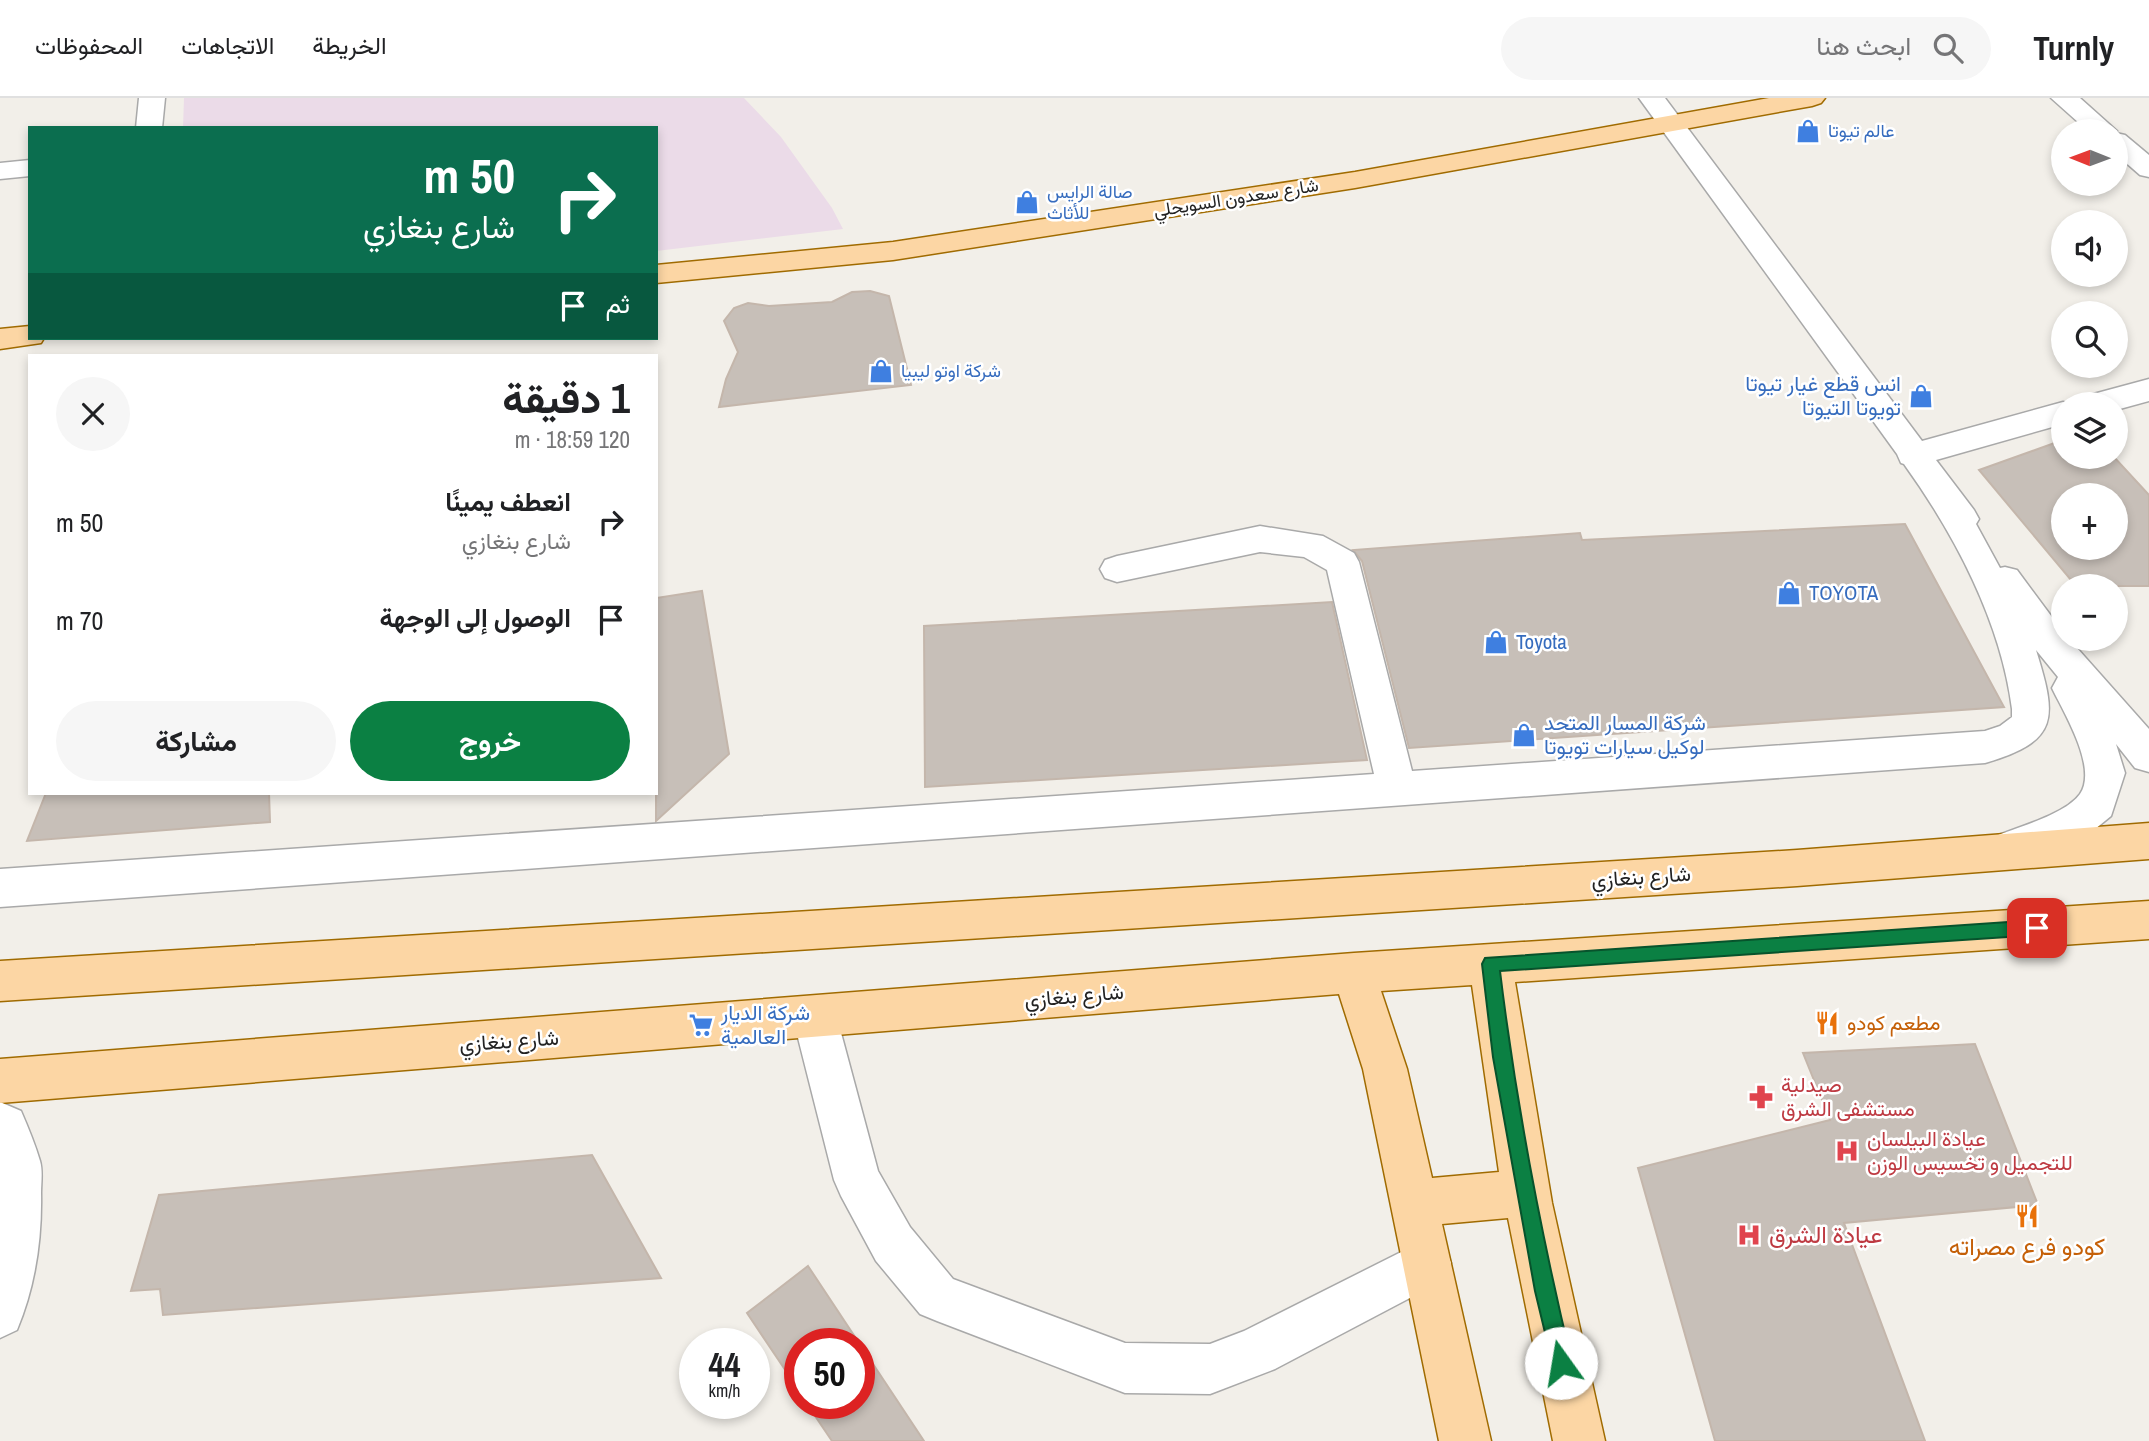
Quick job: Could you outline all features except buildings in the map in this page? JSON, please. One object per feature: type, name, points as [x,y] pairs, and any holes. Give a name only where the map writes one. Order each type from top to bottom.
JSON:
[{"type":"main road","name":"شارع سعدون السويحلي","points":[[658,274],[893,251],[1355,180],[1812,98]]},
{"type":"main road","points":[[0,339],[28,336]]},
{"type":"main road","name":"شارع بنغازي","points":[[0,981],[1797,867],[2149,841]]},
{"type":"main road","name":"شارع بنغازي","points":[[0,1081],[1354,973],[2149,920]]},
{"type":"main road","points":[[1491,964],[1502,1057],[1545,1291],[1578,1441]]},
{"type":"main road","points":[[1354,973],[1385,1069],[1465,1441]]},
{"type":"main road","points":[[1414,1203],[1528,1193]]},
{"type":"street","points":[[149,126],[152,98]]},
{"type":"street","points":[[1652,98],[2040,630],[2149,757]]},
{"type":"street","points":[[2064,98],[2089,119]]},
{"type":"street","points":[[2128,151],[2149,169]]},
{"type":"street","points":[[0,171],[28,168]]},
{"type":"street","points":[[2128,396],[2149,390]]},
{"type":"street","points":[[1912,455],[2051,416]]},
{"type":"street","points":[[0,888],[1985,747],[2009,740],[2023,730],[2031,715],[2025,678],[2007,625],[1947,499]]},
{"type":"street","points":[[1117,569],[1260,539],[1311,545],[1342,562],[1397,788]]},
{"type":"street","points":[[2003,851],[2075,822],[2097,804],[2106,773],[2091,727],[2040,630]]},
{"type":"street","points":[[815,1018],[857,1180],[893,1244],[937,1297],[1125,1368],[1210,1369],[1258,1351],[1427,1263]]},
{"type":"street","points":[[0,1125],[5,1127],[18,1164],[13,1260],[0,1313]]},
{"type":"shaded area","points":[[184,98],[744,98],[781,137],[832,208],[843,229],[658,251],[658,126],[183,126]]},
{"type":"place","name":"عالم تيوتا","points":[[1808,131]]},
{"type":"place","name":"صالة الرايس للأثاث","points":[[1027,202]]},
{"type":"place","name":"شركة اوتو ليبيا","points":[[881,371]]},
{"type":"place","name":"انس قطع غيار تيوتا تويوتا التيوتا","points":[[1921,396]]},
{"type":"place","name":"TOYOTA","points":[[1789,593]]},
{"type":"place","name":"Toyota","points":[[1496,642]]},
{"type":"place","name":"شركة المسار المتحد لوكيل سيارات تويوتا","points":[[1524,735]]},
{"type":"place","name":"مطعم كودو","points":[[1827,1023]]},
{"type":"place","name":"شركة الديار العالمية","points":[[701,1025]]},
{"type":"place","name":"صيدلية مستشفى الشرق","points":[[1761,1097]]},
{"type":"place","name":"عيادة البيلسان للتجميل و تخسيس الوزن","points":[[1847,1151]]},
{"type":"place","name":"كودو فرع مصراته","points":[[2027,1216]]},
{"type":"place","name":"عيادة الشرق","points":[[1749,1235]]},
{"type":"route","points":[[1561,1363],[1502,1057],[1491,964],[2037,928]]}]
